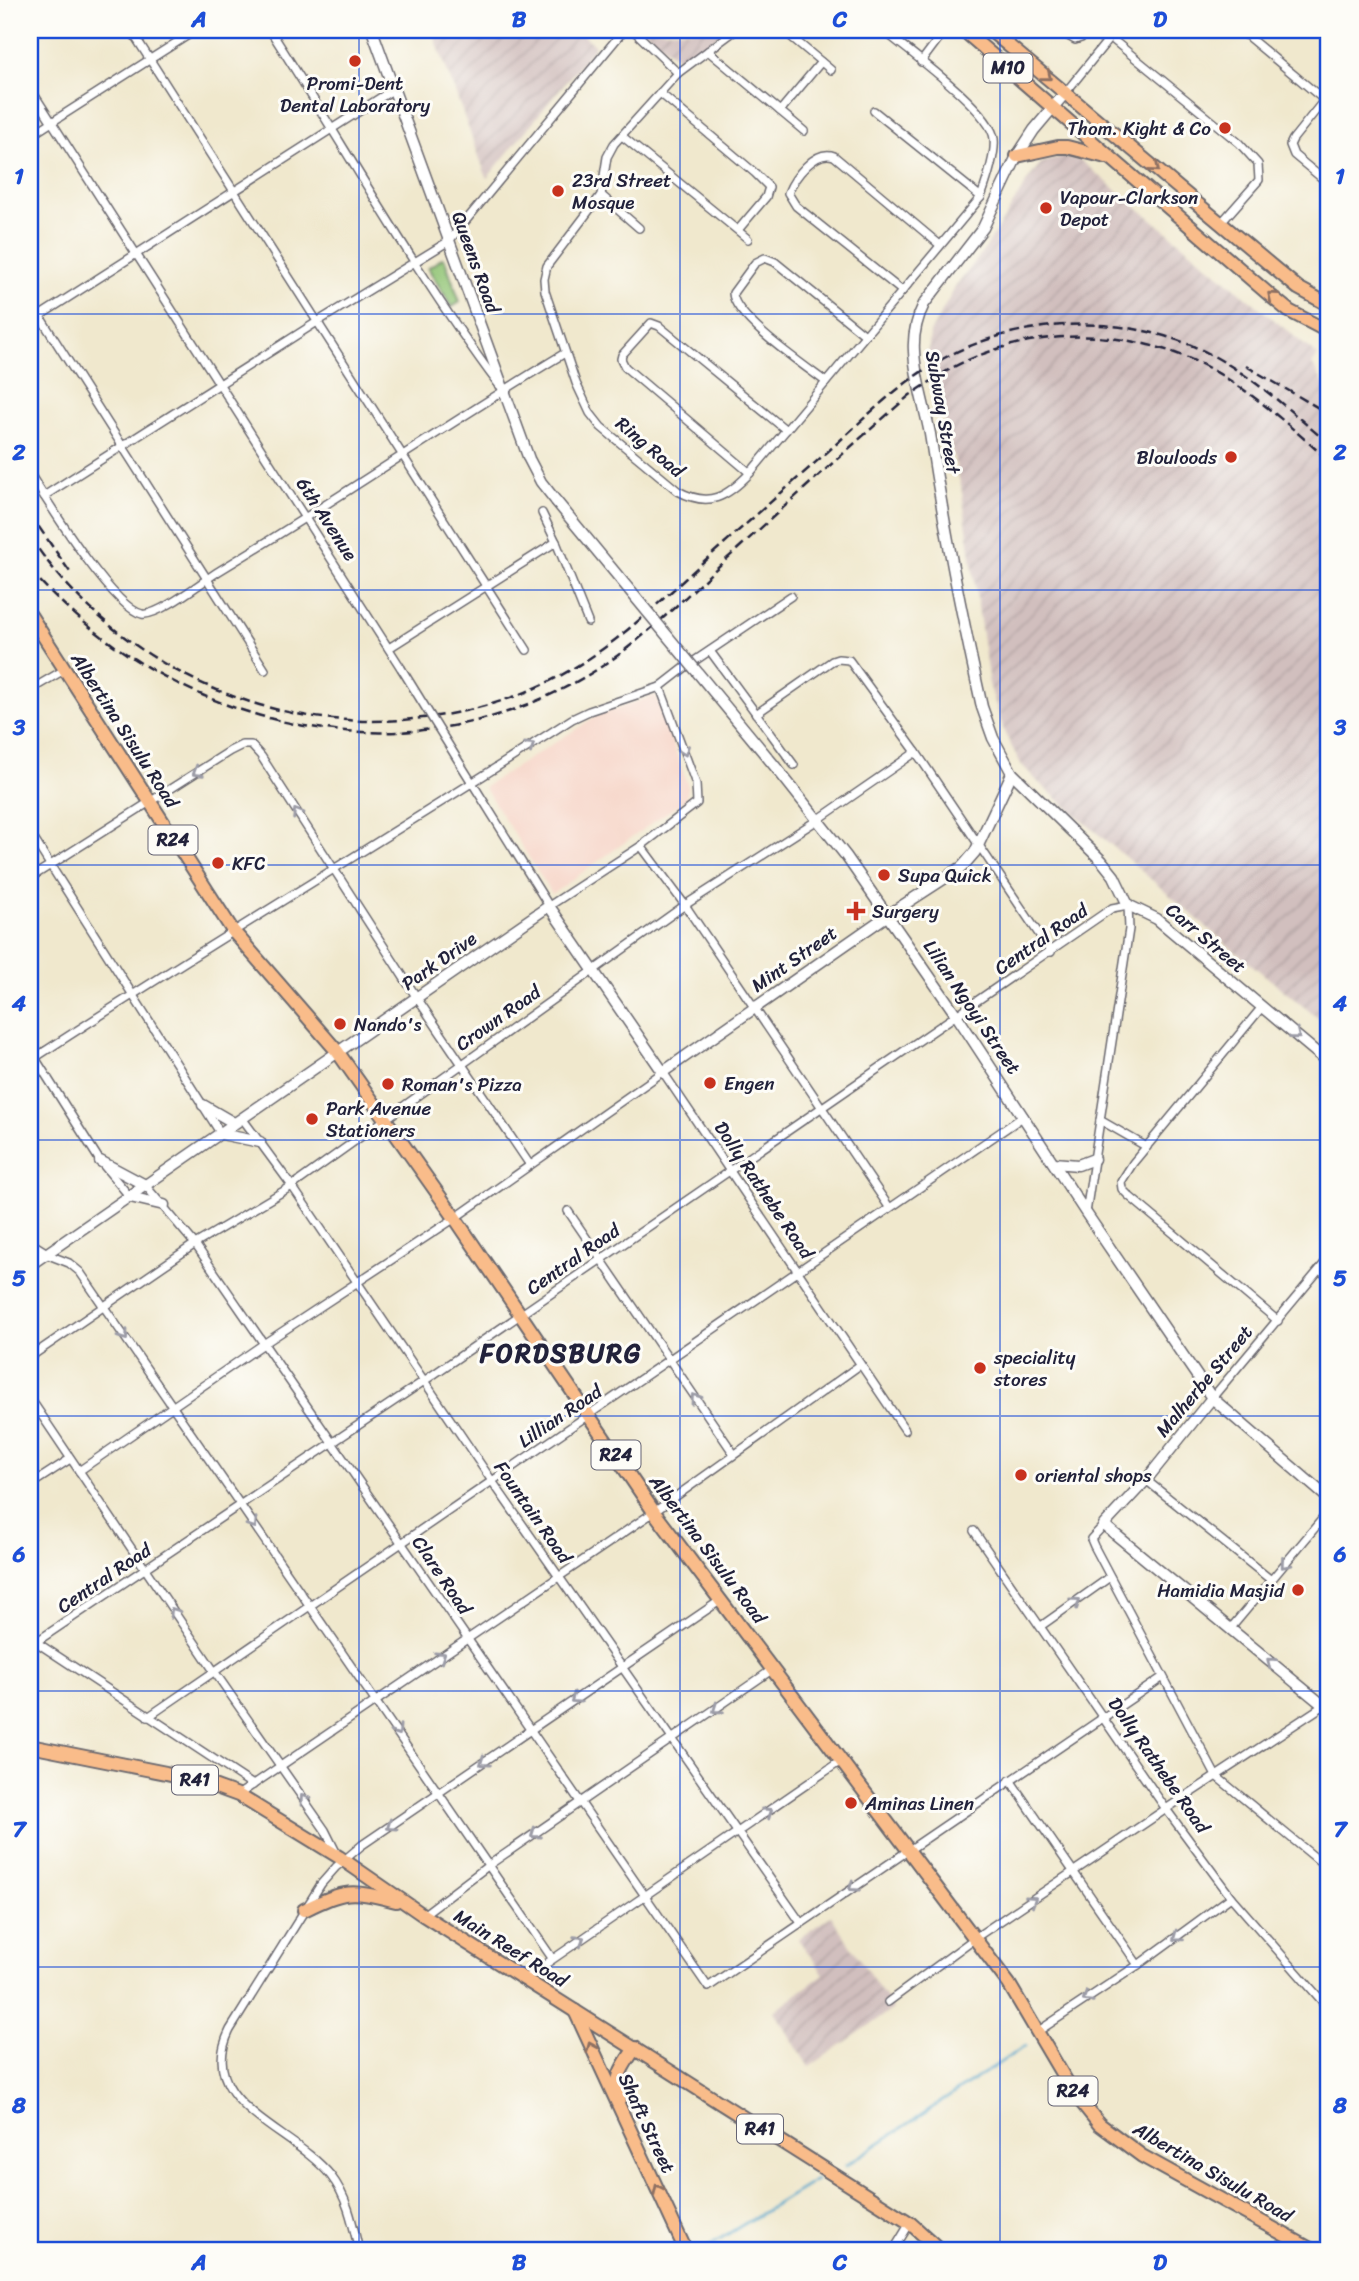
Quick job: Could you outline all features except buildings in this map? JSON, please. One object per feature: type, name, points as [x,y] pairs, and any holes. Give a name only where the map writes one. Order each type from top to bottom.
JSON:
[{"type":"main road","name":"M10","points":[[963,30],[1289,311],[1329,332]]},
{"type":"main road","name":"M10","points":[[990,30],[1298,288],[1329,305]]},
{"type":"main road","points":[[1017,156],[1058,147],[1076,148],[1110,158]]},
{"type":"main road","name":"Albertina Sisulu Road","points":[[30,615],[233,931],[337,1051],[385,1117],[653,1511],[1009,1984],[1084,2108],[1142,2157],[1314,2251]]},
{"type":"main road","name":"Main Reef Road","points":[[30,1746],[197,1780],[238,1795],[341,1859],[422,1915],[910,2223],[941,2251]]},
{"type":"main road","points":[[304,1910],[344,1893],[371,1894],[404,1903]]},
{"type":"main road","name":"Shaft Street","points":[[575,2010],[686,2251]]},
{"type":"main road","points":[[629,2128],[617,2084],[619,2073],[635,2048]]},
{"type":"main road","points":[[1289,2237],[1298,2251]]},
{"type":"street","points":[[131,30],[527,650]]},
{"type":"street","points":[[30,136],[196,30]]},
{"type":"street","points":[[270,30],[416,262],[503,390]]},
{"type":"street","name":"Queens Road","points":[[372,30],[529,459],[541,482],[556,501]]},
{"type":"street","points":[[44,496],[317,321],[449,241],[624,30]]},
{"type":"street","points":[[633,30],[678,73]]},
{"type":"street","name":"Ring Road","points":[[736,30],[678,73],[622,135],[607,157],[601,195],[544,271],[545,291],[565,353],[590,413],[601,427],[678,491],[689,497],[712,500],[729,493],[750,473],[981,197],[994,145],[992,130],[977,110],[883,30]]},
{"type":"street","points":[[783,30],[831,70]]},
{"type":"street","points":[[921,62],[944,30]]},
{"type":"street","points":[[1057,30],[1075,40],[1082,38],[1090,30]]},
{"type":"street","points":[[1101,30],[1239,143],[1258,164],[1259,180],[1221,223]]},
{"type":"street","points":[[1066,92],[1116,30]]},
{"type":"street","points":[[1240,30],[1328,100],[1290,145],[1294,155],[1329,184]]},
{"type":"street","points":[[708,51],[804,131]]},
{"type":"street","points":[[780,111],[821,62]]},
{"type":"street","name":"6th Avenue","points":[[30,88],[401,668],[548,906],[593,971]]},
{"type":"street","points":[[30,322],[394,89]]},
{"type":"street","name":"Subway Street","points":[[1013,773],[993,738],[982,707],[959,600],[914,350],[917,322],[924,304],[983,228],[1017,156],[1066,92]]},
{"type":"street","points":[[660,93],[769,187],[769,193],[738,230]]},
{"type":"street","points":[[874,111],[981,197]]},
{"type":"street","points":[[622,135],[748,239]]},
{"type":"street","points":[[902,291],[803,213],[791,201],[789,190],[817,157],[829,154],[852,170],[940,245]]},
{"type":"street","points":[[601,195],[639,228]]},
{"type":"street","points":[[826,382],[743,315],[736,305],[733,293],[759,260],[769,259],[865,334]]},
{"type":"street","points":[[30,302],[265,670]]},
{"type":"street","points":[[750,473],[625,367],[622,355],[648,324],[656,324],[786,430]]},
{"type":"street","points":[[30,474],[101,577],[135,611],[147,614],[160,609],[306,519],[402,454],[565,353]]},
{"type":"street","name":"Lilian Ngoyi Street","points":[[556,501],[819,820],[957,1016],[1212,1398],[1329,1499]]},
{"type":"street","points":[[541,513],[556,542],[588,622]]},
{"type":"street","points":[[388,648],[556,542]]},
{"type":"street","points":[[32,1059],[572,719],[589,710],[660,687],[791,596]]},
{"type":"street","points":[[710,651],[794,765]]},
{"type":"street","points":[[756,714],[832,661],[849,660],[916,752],[1051,952]]},
{"type":"street","points":[[30,690],[64,670]]},
{"type":"street","name":"Park Drive","points":[[30,1265],[689,811],[699,797],[696,784],[660,687]]},
{"type":"street","points":[[30,878],[230,751],[247,743],[261,755],[417,998],[530,1165]]},
{"type":"street","name":"Crown Road","points":[[30,1357],[195,1244],[292,1185],[685,905],[819,820],[916,752]]},
{"type":"street","points":[[1013,773],[1102,861],[1114,876],[1128,905],[1129,929],[1086,1213]]},
{"type":"street","name":"Mint Street","points":[[663,1072],[888,915],[962,867],[979,844],[1013,773]]},
{"type":"street","points":[[30,833],[221,1134],[260,1142]]},
{"type":"street","points":[[641,846],[685,905],[889,1207]]},
{"type":"street","name":"Central Road","points":[[253,1785],[33,1644],[424,1381],[1112,908],[1128,905]]},
{"type":"street","name":"Carr Street","points":[[1128,905],[1151,915],[1260,1010],[1329,1063]]},
{"type":"street","name":"Dolly Rathebe Road","points":[[593,971],[905,1430]]},
{"type":"street","points":[[1260,1010],[1123,1176],[1122,1189],[1278,1321]]},
{"type":"street","points":[[30,1050],[32,1059],[100,1161],[130,1197],[164,1205]]},
{"type":"street","points":[[79,1471],[265,1343],[455,1218],[663,1072]]},
{"type":"street","points":[[203,1105],[238,1121]]},
{"type":"street","name":"Lillian Road","points":[[148,1717],[1024,1116]]},
{"type":"street","points":[[1100,1120],[1147,1147]]},
{"type":"street","name":"Fountain Road","points":[[238,1121],[260,1142],[292,1185],[492,1481],[801,1923]]},
{"type":"street","points":[[1054,1163],[1079,1165],[1094,1159]]},
{"type":"street","points":[[100,1161],[145,1185]]},
{"type":"street","name":"Clare Road","points":[[145,1185],[195,1244],[265,1343],[466,1639],[708,1987],[801,1923]]},
{"type":"street","points":[[568,1211],[734,1454]]},
{"type":"street","points":[[30,1244],[75,1267],[104,1306],[552,1958]]},
{"type":"street","name":"Malherbe Street","points":[[1104,1525],[1146,1480],[1329,1258]]},
{"type":"street","points":[[1320,1270],[1329,1278]]},
{"type":"street","points":[[238,1795],[653,1511],[860,1365]]},
{"type":"street","points":[[30,1398],[325,1830],[341,1859]]},
{"type":"street","points":[[30,1485],[71,1459]]},
{"type":"street","points":[[1146,1480],[1271,1580]]},
{"type":"street","points":[[1231,1628],[1329,1511]]},
{"type":"street","points":[[888,2002],[975,1938],[1166,1809],[1216,1776],[1327,1706],[1104,1525],[1091,1539],[1216,1776],[1329,1869]]},
{"type":"street","name":"Dolly Rathebe Road","points":[[974,1531],[1166,1809],[1231,1897],[1329,2009]]},
{"type":"street","points":[[1041,1626],[1110,1577]]},
{"type":"street","points":[[359,2251],[350,2213],[331,2176],[314,2158],[246,2107],[234,2095],[221,2073],[223,2044],[230,2030],[304,1910],[341,1859],[721,1600]]},
{"type":"street","points":[[422,1915],[489,1865],[773,1669]]},
{"type":"street","points":[[801,1923],[1163,1677]]},
{"type":"street","points":[[524,1979],[842,1760]]},
{"type":"street","points":[[1010,1780],[1138,1965]]},
{"type":"street","points":[[1037,2032],[1138,1965],[1231,1897]]},
{"type":"street","points":[[893,2251],[910,2223]]},
{"type":"shaded area","points":[[432,30],[578,30],[595,46],[487,178]]},
{"type":"shaded area","points":[[644,30],[726,30],[681,61]]},
{"type":"shaded area","points":[[1061,157],[1080,160],[1318,356],[1312,364],[1329,393],[1329,1027],[1231,948],[1039,783],[1021,764],[1005,734],[989,684],[961,486],[928,355],[930,333],[956,286],[985,249],[1028,180],[1041,163]]},
{"type":"shaded area","points":[[656,695],[688,786],[686,799],[552,894],[484,787],[600,714]]},
{"type":"shaded area","points":[[831,1916],[893,2009],[809,2067],[774,2011],[824,1974],[798,1939]]},
{"type":"green space","points":[[442,258],[460,302],[452,307],[428,268]]},
{"type":"waterway","points":[[845,2166],[1025,2046]]},
{"type":"waterway","points":[[700,2251],[816,2180]]},
{"type":"railway","points":[[30,537],[77,595],[104,620],[164,664],[232,696],[267,707],[344,720],[383,721],[423,718],[501,701],[538,687],[590,658],[640,620],[902,386],[948,356],[1007,334],[1069,325],[1101,325],[1163,336],[1193,346],[1230,366],[1264,390],[1329,444]]},
{"type":"railway","points":[[30,570],[89,626],[154,671],[226,704],[300,725],[378,732],[455,725],[531,703],[604,665],[649,630],[910,395],[950,369],[980,355],[1012,345],[1045,339],[1112,338],[1177,354],[1207,367],[1240,387],[1271,410],[1329,461]]},
{"type":"railway","points":[[1246,366],[1329,414]]},
{"type":"railway","points":[[30,514],[72,575]]},
{"type":"place","name":"Promi-Dent Dental Laboratory","points":[[355,61]]},
{"type":"place","name":"Thom. Kight & Co","points":[[1225,128]]},
{"type":"place","name":"23rd Street Mosque","points":[[558,191]]},
{"type":"place","name":"Vapour-Clarkson Depot","points":[[1046,208]]},
{"type":"place","name":"Blouloods","points":[[1231,457]]},
{"type":"place","name":"KFC","points":[[218,863]]},
{"type":"place","name":"Supa Quick","points":[[884,875]]},
{"type":"place","name":"Surgery","points":[[856,911]]},
{"type":"place","name":"Nando's","points":[[340,1024]]},
{"type":"place","name":"Engen","points":[[710,1083]]},
{"type":"place","name":"Roman's Pizza","points":[[388,1084]]},
{"type":"place","name":"Park Avenue Stationers","points":[[312,1119]]},
{"type":"place","name":"speciality stores","points":[[980,1368]]},
{"type":"place","name":"oriental shops","points":[[1021,1475]]},
{"type":"place","name":"Hamidia Masjid","points":[[1298,1590]]},
{"type":"place","name":"Aminas Linen","points":[[851,1803]]},
{"type":"district","name":"FORDSBURG","points":[[561,1353]]}]
